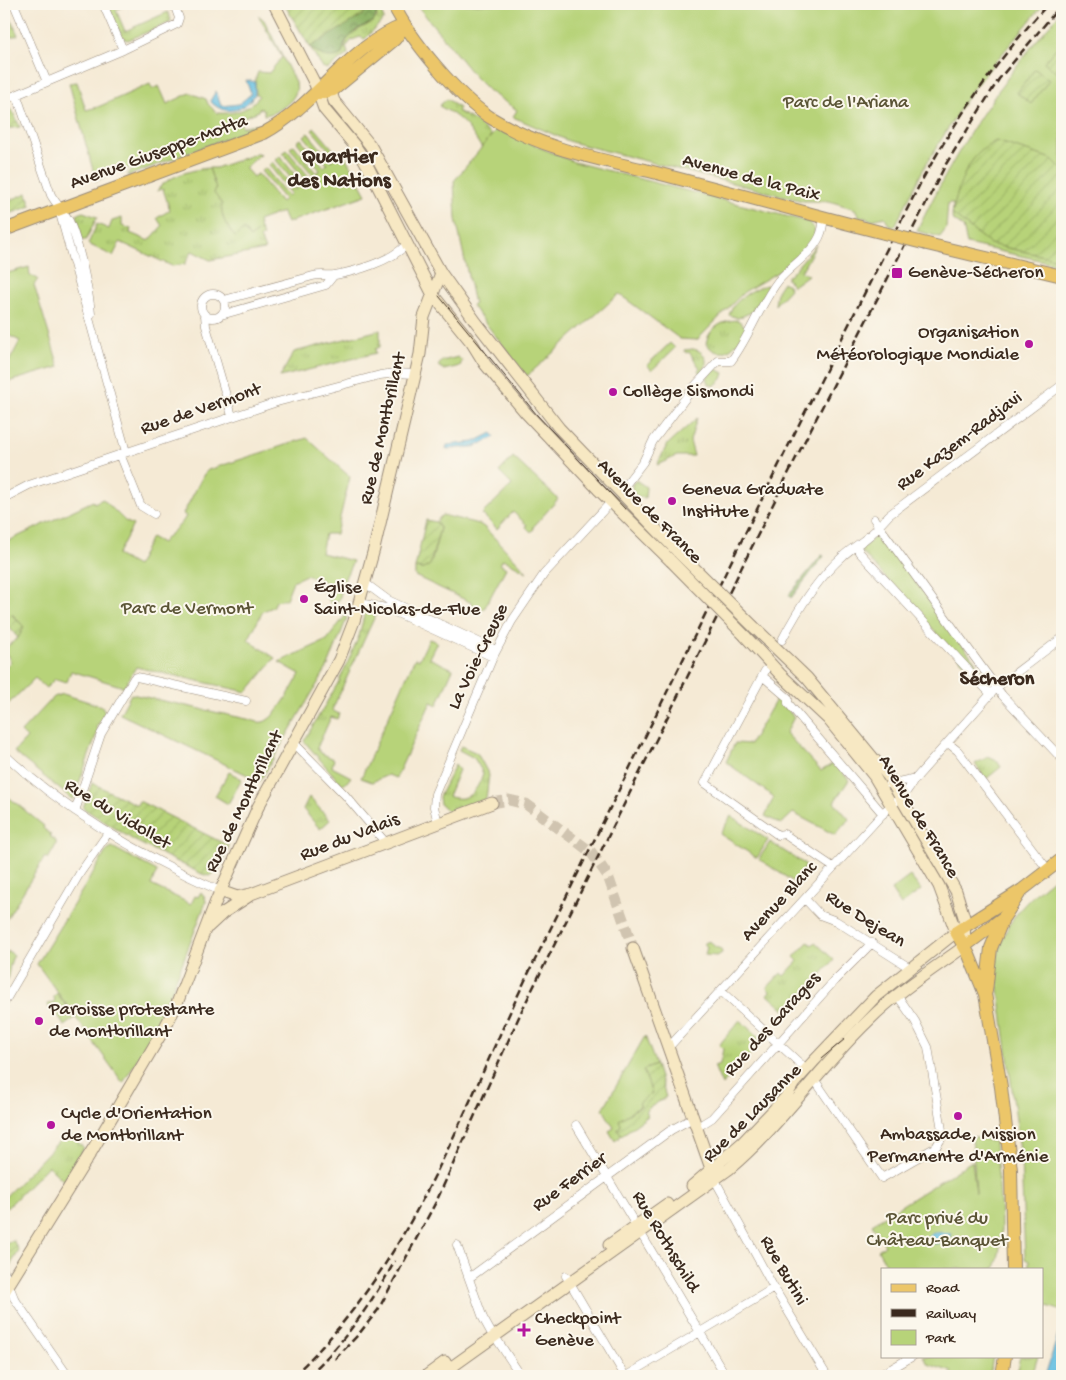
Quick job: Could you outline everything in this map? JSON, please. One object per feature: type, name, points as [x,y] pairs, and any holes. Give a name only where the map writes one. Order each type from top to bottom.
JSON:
[{"type":"main road","name":"Avenue de France","points":[[274,4],[324,109],[355,146],[364,161],[433,295],[490,370],[526,413],[611,502],[754,627],[807,678],[866,746],[901,797],[954,886],[963,910],[960,930]]},
{"type":"main road","points":[[318,93],[333,90],[395,39],[405,25],[393,4]]},
{"type":"main road","name":"Avenue Giuseppe-Motta","points":[[4,230],[249,141],[280,125],[318,93],[328,79],[388,31],[405,25]]},
{"type":"main road","name":"Avenue de la Paix","points":[[405,25],[467,100],[491,118],[543,144],[824,218],[1062,276]]},
{"type":"main road","name":"Avenue de France","points":[[333,90],[334,101],[370,145],[441,273],[552,420],[620,492],[745,636],[780,674],[815,705],[849,744],[874,776],[939,886],[960,930],[985,994],[1009,1146],[1013,1268]]},
{"type":"main road","name":"Rue de Montbrillant","points":[[6,1289],[93,1149],[164,1029],[176,1006],[220,891],[258,807],[333,675],[346,645],[364,583],[420,354],[424,317],[441,273]]},
{"type":"main road","points":[[611,502],[620,492]]},
{"type":"main road","name":"Rue du Valais","points":[[220,891],[234,896],[251,894],[492,803]]},
{"type":"main road","name":"Rue de Lausanne","points":[[713,1175],[785,1098],[794,1083],[806,1069],[876,996],[960,930],[1022,890],[1062,859]]},
{"type":"main road","name":"Rue de Lausanne","points":[[713,1175],[749,1150],[868,1020],[896,995],[1004,917],[1022,890]]},
{"type":"main road","points":[[205,930],[222,913],[251,894]]},
{"type":"main road","points":[[985,994],[991,948],[1004,917]]},
{"type":"main road","points":[[426,1376],[492,1333],[713,1175],[655,1015],[633,948]]},
{"type":"main road","points":[[439,1376],[492,1333]]},
{"type":"main road","points":[[1002,1376],[1005,1358]]},
{"type":"street","points":[[14,4],[47,82]]},
{"type":"street","points":[[103,4],[123,50]]},
{"type":"street","points":[[4,100],[123,50],[177,24],[179,18],[174,4]]},
{"type":"street","points":[[17,96],[51,195],[59,210],[92,328],[123,453],[141,506],[154,514]]},
{"type":"street","points":[[620,492],[643,462],[653,441],[693,388],[718,361],[731,360],[743,346],[758,312],[778,281],[821,234],[824,218]]},
{"type":"street","points":[[224,300],[312,276],[334,275],[386,260],[406,245]]},
{"type":"street","points":[[205,315],[215,318],[326,285],[334,275]]},
{"type":"street","points":[[221,315],[226,307],[224,300],[216,294],[206,297],[201,306],[232,416]]},
{"type":"street","name":"Rue de Vermont","points":[[4,498],[29,485],[277,402],[380,375],[396,373],[414,374]]},
{"type":"street","name":"Rue Kazem-Radjavi","points":[[782,640],[813,589],[844,555],[872,536],[889,516],[1062,385]]},
{"type":"street","name":"La Voie-Creuse","points":[[438,823],[434,807],[434,794],[495,654],[512,621],[539,580],[611,502]]},
{"type":"street","points":[[874,519],[997,687],[1062,758]]},
{"type":"street","points":[[857,546],[859,552],[987,690]]},
{"type":"street","points":[[364,583],[392,606],[495,654]]},
{"type":"street","points":[[359,602],[392,606]]},
{"type":"street","name":"Avenue Blanc","points":[[668,1048],[883,814],[901,797],[997,687],[1062,638]]},
{"type":"street","points":[[765,671],[705,783],[755,816],[758,821],[778,835],[784,834],[834,867]]},
{"type":"street","points":[[74,811],[101,734],[137,677],[246,701]]},
{"type":"street","name":"Avenue de France","points":[[766,679],[788,698],[788,703],[883,814]]},
{"type":"street","points":[[294,742],[345,795],[386,843]]},
{"type":"street","points":[[948,743],[958,751],[1048,870]]},
{"type":"street","name":"Rue du Vidollet","points":[[4,754],[74,811],[108,833],[220,891]]},
{"type":"street","points":[[891,784],[916,778]]},
{"type":"street","points":[[4,1003],[74,881],[108,833]]},
{"type":"street","name":"Rue Dejean","points":[[805,899],[820,915],[872,943],[910,968]]},
{"type":"street","name":"Rue des Garages","points":[[695,1123],[712,1118],[835,980],[872,943]]},
{"type":"street","points":[[721,991],[806,1069]]},
{"type":"street","points":[[814,1079],[882,1178],[936,1147],[941,1139],[942,1130],[928,1047],[915,1021],[896,995]]},
{"type":"street","name":"Rue Ferrier","points":[[469,1278],[671,1130],[695,1123]]},
{"type":"street","name":"Rue Rothschild","points":[[576,1125],[726,1376]]},
{"type":"street","name":"Rue Butini","points":[[713,1175],[774,1288],[827,1376]]},
{"type":"street","points":[[457,1244],[492,1333],[521,1376]]},
{"type":"street","points":[[4,1272],[6,1289],[68,1376]]},
{"type":"street","points":[[568,1279],[625,1376],[774,1288]]},
{"type":"street","points":[[879,1376],[910,1358]]},
{"type":"green space","points":[[4,4],[18,35],[4,39]]},
{"type":"green space","points":[[107,4],[129,4],[116,10],[125,31],[168,12],[171,20],[169,23],[128,40],[122,38]]},
{"type":"green space","points":[[284,4],[369,4],[363,15],[310,47]]},
{"type":"green space","points":[[329,4],[375,4],[377,11],[374,21],[356,30],[345,42],[342,54],[326,57],[313,49],[306,41]]},
{"type":"green space","points":[[375,4],[378,4],[384,19],[365,39],[360,37],[352,40],[346,47],[348,54],[328,69],[322,67],[310,47],[323,56],[345,48],[346,42],[353,33],[377,17]]},
{"type":"green space","name":"Parc de l'Ariana","points":[[416,4],[1044,4],[971,91],[925,166],[895,226],[889,225],[885,217],[872,220],[859,216],[855,209],[829,201],[803,201],[571,142],[513,117],[517,110],[489,91],[475,77]]},
{"type":"green space","points":[[1062,11],[1062,265],[967,244],[963,227],[952,219],[953,203],[948,203],[946,229],[940,237],[917,231],[948,171],[981,116],[1039,37]]},
{"type":"green space","points":[[258,15],[264,20],[296,84],[295,95],[291,100],[275,112],[264,115],[264,110],[260,108],[257,112],[239,119],[242,127],[256,124],[256,127],[128,176],[128,173],[137,166],[135,162],[123,173],[119,170],[96,181],[69,83],[77,82],[86,110],[98,107],[150,84],[152,89],[159,86],[167,104],[190,93],[206,99],[208,104],[217,113],[229,113],[240,110],[250,105],[259,96],[256,94],[255,80],[258,72],[269,73],[282,57]]},
{"type":"green space","points":[[1057,47],[1062,51],[1062,66],[1057,73],[1044,62]]},
{"type":"green space","points":[[1035,69],[1049,80],[1031,104],[1017,93]]},
{"type":"green space","points":[[447,99],[459,108],[457,111],[477,122],[492,136],[481,147],[464,123],[439,106]]},
{"type":"green space","points":[[4,108],[12,110],[20,127],[4,129]]},
{"type":"green space","points":[[315,128],[338,155],[342,152],[366,195],[287,223],[282,212],[258,221],[260,229],[250,238],[244,229],[235,237],[225,221],[222,213],[222,204],[214,193],[216,188],[209,168],[216,168],[258,153],[260,155],[245,168],[253,177],[258,174],[281,202],[284,199],[261,171],[265,168],[288,196],[291,193],[269,165],[272,162],[295,190],[298,187],[276,160],[280,156],[302,184],[306,181],[283,153],[287,150],[310,178],[313,175],[290,148],[294,145],[316,173],[320,170],[297,142],[301,139],[324,167],[327,164],[304,136],[308,133],[331,161],[335,157],[312,130]]},
{"type":"green space","points":[[497,129],[574,162],[809,222],[814,228],[815,237],[788,266],[744,292],[697,340],[680,339],[619,294],[527,376],[472,306],[474,304],[456,219],[454,181]]},
{"type":"green space","points":[[996,141],[1052,159],[1062,169],[1062,260],[990,244],[952,214],[965,172],[977,155]]},
{"type":"green space","points":[[209,168],[216,188],[215,192],[250,238],[260,229],[263,236],[260,237],[265,250],[210,260],[192,251],[185,264],[172,266],[120,242],[113,256],[88,244],[97,224],[109,229],[112,221],[122,218],[122,226],[131,229],[130,233],[149,241],[162,226],[157,218],[170,210],[163,189],[157,191],[161,186],[180,175]]},
{"type":"green space","points":[[27,193],[31,206],[4,216],[4,203]]},
{"type":"green space","points":[[83,212],[97,217],[86,240],[82,240],[77,215]]},
{"type":"green space","points":[[816,245],[801,272],[808,275],[793,286],[787,280],[787,276],[790,275]]},
{"type":"green space","points":[[29,267],[30,275],[38,279],[34,285],[59,367],[4,383],[4,371],[20,341],[4,333],[4,274]]},
{"type":"green space","points":[[783,282],[790,289],[775,305],[777,291]]},
{"type":"green space","points":[[767,285],[768,289],[752,312],[738,318],[729,315],[731,310],[744,296]]},
{"type":"green space","points":[[738,320],[747,328],[740,340],[730,349],[718,352],[706,343],[713,329],[727,321]]},
{"type":"green space","points":[[380,330],[380,347],[375,349],[376,353],[280,377],[294,352]]},
{"type":"green space","points":[[670,343],[675,348],[652,370],[647,365]]},
{"type":"green space","points":[[684,350],[698,350],[706,359],[706,366],[701,375],[698,370],[700,368],[689,352],[686,353]]},
{"type":"green space","points":[[458,357],[462,361],[460,366],[444,370],[438,366],[442,361]]},
{"type":"green space","points":[[716,369],[724,373],[722,379],[714,386],[709,384],[707,377]]},
{"type":"green space","points":[[697,418],[690,441],[694,456],[677,456],[657,465],[667,445]]},
{"type":"green space","name":"Parc de Vermont","points":[[307,438],[350,477],[336,534],[325,534],[321,553],[353,561],[345,578],[339,600],[331,604],[321,586],[323,581],[306,575],[293,581],[286,599],[276,601],[273,607],[263,611],[248,640],[275,658],[247,692],[136,667],[124,687],[71,671],[67,682],[55,679],[46,688],[35,678],[4,708],[4,668],[11,662],[4,649],[18,638],[24,627],[12,614],[4,620],[4,543],[93,501],[94,503],[103,499],[125,521],[133,525],[117,555],[137,566],[151,537],[162,543],[184,520],[186,516],[183,514],[204,474],[208,470]]},
{"type":"green space","points":[[513,457],[558,499],[533,527],[534,529],[531,532],[526,527],[527,525],[513,512],[497,529],[482,514],[512,485],[499,472]]},
{"type":"green space","points":[[636,480],[646,487],[645,498],[636,496],[632,490],[632,484]]},
{"type":"green space","points":[[442,515],[479,524],[484,527],[527,572],[503,559],[500,564],[506,568],[484,609],[481,610],[471,605],[472,603],[415,576],[415,568],[423,569],[432,560],[440,528],[436,522]]},
{"type":"green space","points":[[426,520],[436,522],[440,528],[430,565],[423,569],[415,568]]},
{"type":"green space","points":[[878,534],[991,683],[987,688],[860,550]]},
{"type":"green space","points":[[822,555],[824,556],[791,598],[789,595]]},
{"type":"green space","points":[[370,611],[376,614],[332,710],[339,714],[337,719],[331,717],[317,748],[321,753],[334,759],[332,767],[351,777],[345,784],[341,784],[304,741],[338,683],[359,636],[365,612]]},
{"type":"green space","points":[[11,614],[24,627],[18,638],[9,627],[4,633],[4,620]]},
{"type":"green space","points":[[345,616],[347,618],[328,666],[260,781],[120,714],[131,694],[257,722],[268,720],[279,708],[300,674],[279,662],[327,640]]},
{"type":"green space","points":[[429,639],[437,642],[429,658],[453,669],[437,705],[431,702],[396,778],[388,775],[372,782],[361,778],[415,658],[419,660]]},
{"type":"green space","points":[[63,694],[102,706],[106,715],[96,727],[98,730],[73,800],[14,752],[27,738],[21,732],[54,697]]},
{"type":"green space","points":[[777,698],[794,717],[786,733],[821,771],[834,763],[849,780],[834,802],[849,819],[835,835],[793,813],[781,824],[765,816],[774,797],[726,762],[735,743],[750,744]]},
{"type":"green space","points":[[461,746],[477,753],[489,775],[486,799],[448,811],[440,804],[439,797],[455,765],[459,770],[448,796],[455,798],[467,797],[471,794],[478,785],[483,773],[474,758],[459,750]]},
{"type":"green space","points":[[988,757],[997,761],[1001,767],[986,779],[975,764]]},
{"type":"green space","points":[[229,772],[242,779],[228,804],[215,796]]},
{"type":"green space","points":[[92,783],[137,805],[139,801],[229,846],[219,871],[209,876],[202,874],[135,841],[83,808]]},
{"type":"green space","points":[[6,795],[44,826],[43,828],[56,841],[56,845],[48,859],[45,857],[43,860],[4,923],[4,797]]},
{"type":"green space","points":[[309,797],[330,820],[320,829],[303,809]]},
{"type":"green space","points":[[731,816],[768,840],[757,858],[720,834]]},
{"type":"green space","points":[[770,842],[806,865],[795,883],[759,859]]},
{"type":"green space","points":[[112,847],[157,871],[151,885],[191,904],[195,896],[198,897],[201,892],[206,902],[159,1023],[123,1083],[37,964],[107,850]]},
{"type":"green space","points":[[1062,872],[1062,1311],[1044,1305],[1044,1268],[1029,1268],[1029,1261],[1025,1259],[1021,1158],[996,967],[999,951],[1010,923],[1038,892]]},
{"type":"green space","points":[[910,876],[921,890],[901,905],[891,890]]},
{"type":"green space","points":[[710,941],[715,947],[721,949],[722,953],[717,956],[705,955],[707,947],[704,943]]},
{"type":"green space","points":[[808,942],[812,945],[815,942],[834,960],[787,1012],[767,994],[770,991],[767,988],[781,973],[784,976],[798,961],[794,957]]},
{"type":"green space","points":[[8,951],[14,955],[4,987],[4,958]]},
{"type":"green space","points":[[57,993],[75,1018],[64,1026],[55,1009],[49,1008],[48,1004],[53,1003],[55,999],[53,997]]},
{"type":"green space","points":[[740,1020],[762,1041],[722,1085],[714,1066],[720,1064],[723,1049],[719,1045]]},
{"type":"green space","points":[[645,1036],[656,1065],[644,1070],[652,1093],[640,1103],[641,1105],[620,1120],[621,1125],[618,1130],[622,1135],[615,1141],[609,1131],[614,1128],[603,1109]]},
{"type":"green space","points":[[656,1065],[666,1097],[646,1110],[648,1116],[622,1135],[618,1130],[621,1125],[619,1120],[641,1106],[639,1103],[652,1093],[643,1070]]},
{"type":"green space","points":[[68,1132],[84,1148],[64,1181],[48,1166],[4,1211],[4,1198]]},
{"type":"green space","name":"Parc privé du Château-Banquet","points":[[972,1136],[995,1142],[1001,1226],[998,1258],[994,1268],[888,1268],[878,1250],[885,1245],[872,1224],[972,1161],[976,1193]]},
{"type":"green space","points":[[13,1240],[19,1251],[9,1267],[4,1261],[4,1245]]},
{"type":"green space","points":[[924,1358],[993,1358],[990,1376],[950,1376],[952,1372],[928,1364]]},
{"type":"green space","points":[[1020,1358],[1037,1358],[1032,1376],[1016,1376]]},
{"type":"water","points":[[246,80],[255,82],[255,94],[251,100],[240,108],[234,110],[222,109],[210,101],[216,91],[221,106],[239,104],[251,94]]},
{"type":"water","points":[[492,433],[495,437],[474,447],[446,449],[447,445],[474,442]]},
{"type":"water","points":[[932,1232],[950,1233],[951,1235],[947,1242],[934,1244],[928,1238]]},
{"type":"water","points":[[1062,1322],[1062,1376],[1045,1376]]},
{"type":"tunnel","points":[[492,803],[509,800],[526,804],[591,852],[608,876],[633,948]]},
{"type":"tram line","points":[[439,296],[537,415],[625,509]]},
{"type":"tram line","points":[[821,1059],[845,1039]]},
{"type":"railway","points":[[293,1376],[335,1331],[372,1284],[404,1233],[458,1127],[534,962],[921,182],[949,134],[979,89],[1048,4]]},
{"type":"railway","points":[[335,1359],[378,1310],[437,1200],[522,1010],[793,464],[946,164],[999,79],[1062,4]]},
{"type":"railway","points":[[308,1376],[356,1322],[395,1261]]},
{"type":"place","name":"Genève-Sécheron","points":[[897,273]]},
{"type":"place","name":"Organisation Météorologique Mondiale","points":[[1029,344]]},
{"type":"place","name":"Collège Sismondi","points":[[613,392]]},
{"type":"place","name":"Geneva Graduate Institute","points":[[672,501]]},
{"type":"place","name":"Église Saint-Nicolas-de-Flue","points":[[304,599]]},
{"type":"place","name":"Paroisse protestante de Montbrillant","points":[[39,1021]]},
{"type":"place","name":"Ambassade, Mission Permanente d'Arménie","points":[[958,1116]]},
{"type":"place","name":"Cycle d'Orientation de Montbrillant","points":[[51,1125]]},
{"type":"place","name":"Checkpoint Genève","points":[[524,1330]]},
{"type":"district","name":"Quartier des Nations","points":[[339,170]]},
{"type":"district","name":"Sécheron","points":[[997,680]]}]
